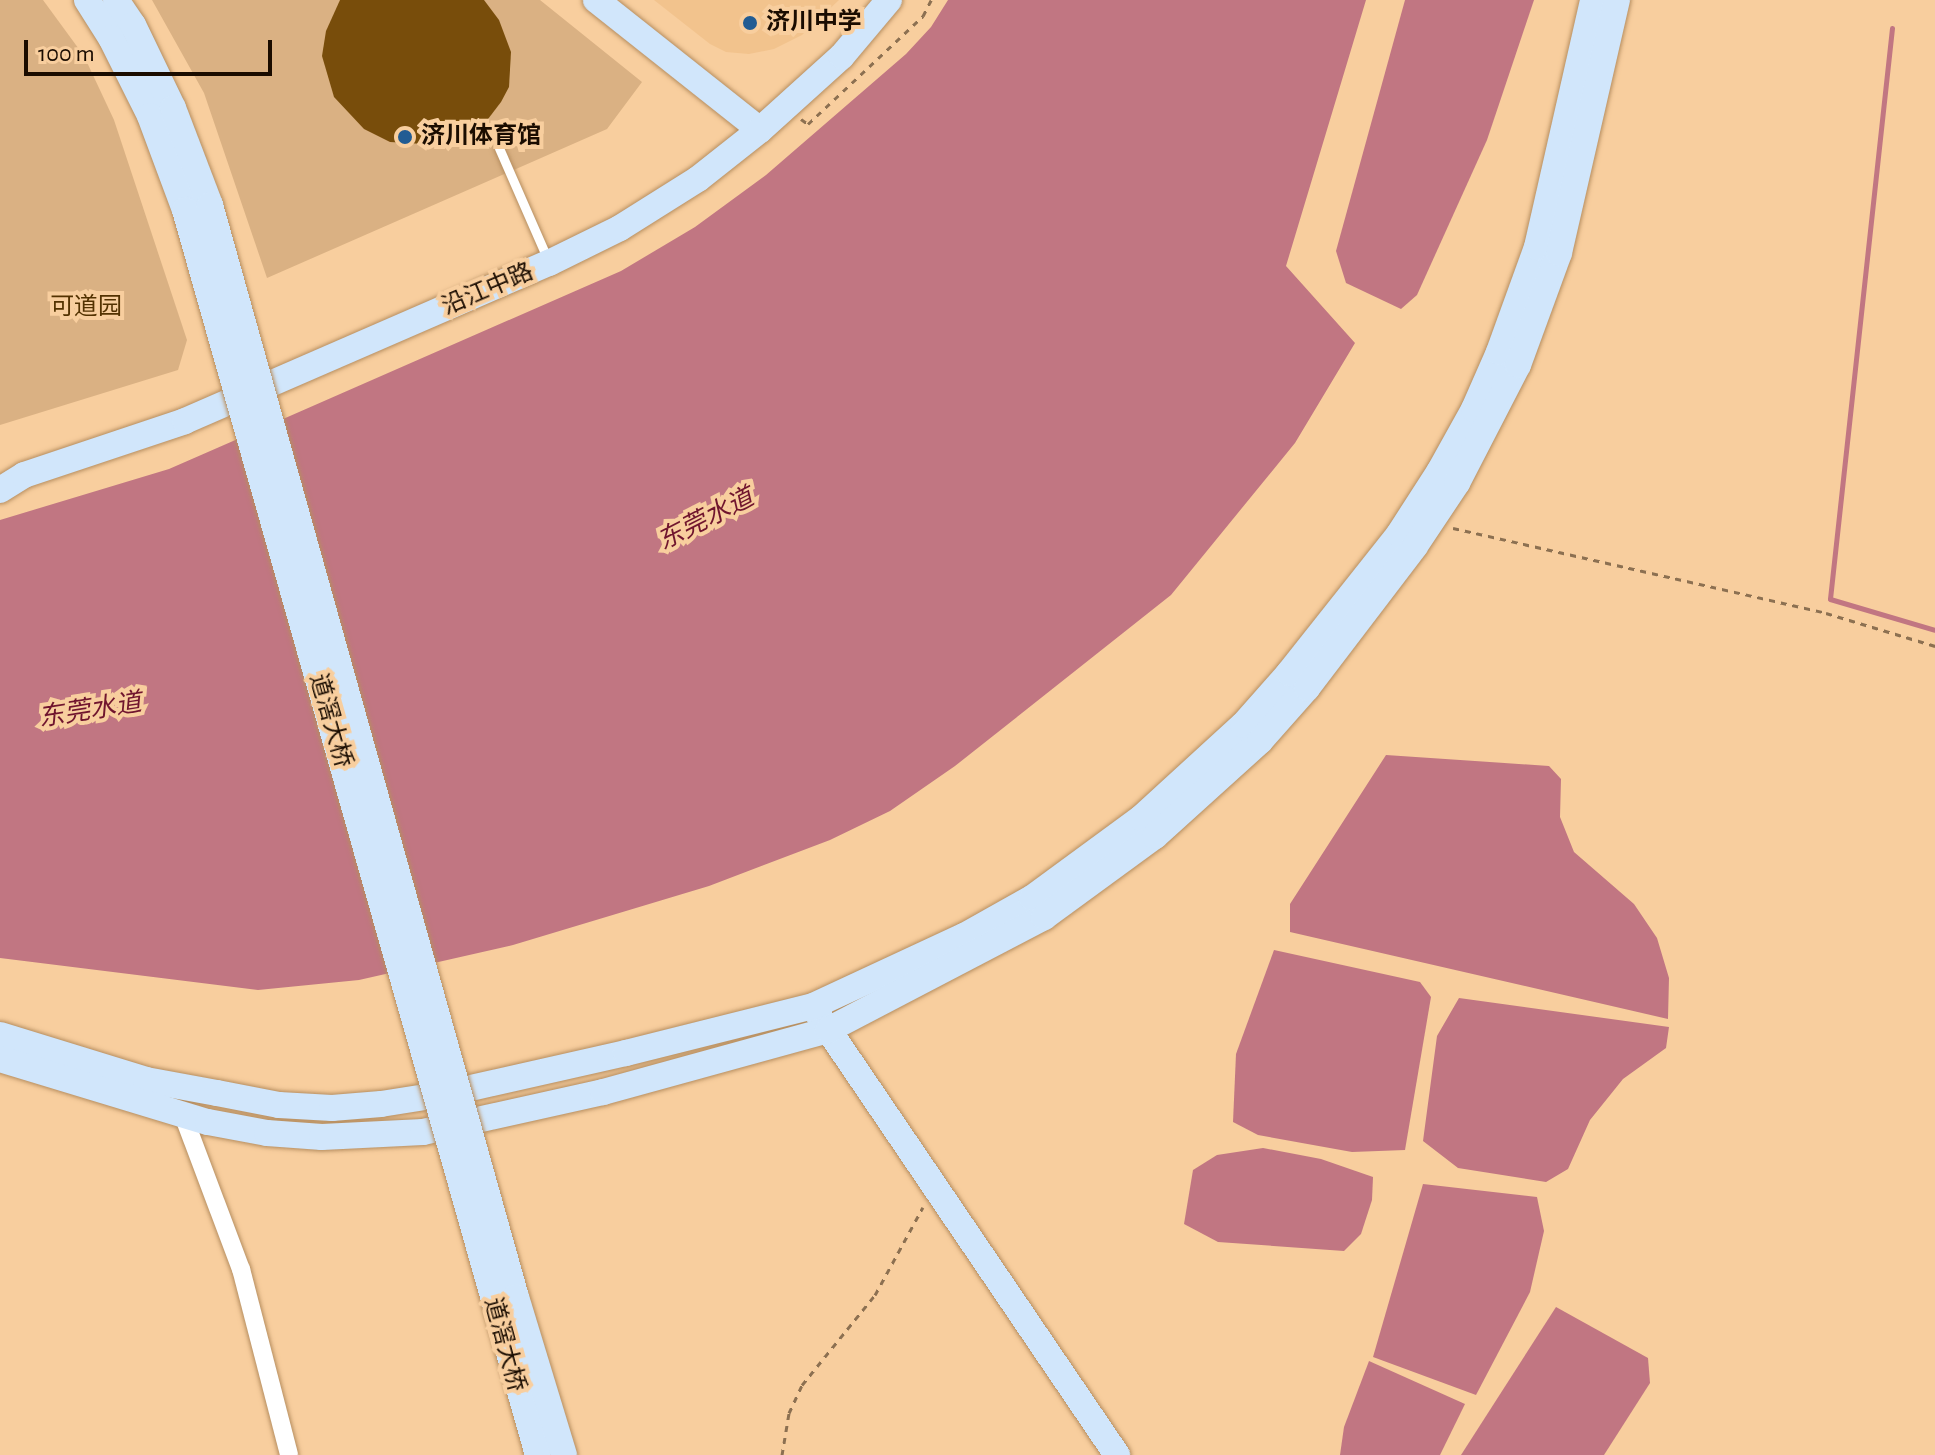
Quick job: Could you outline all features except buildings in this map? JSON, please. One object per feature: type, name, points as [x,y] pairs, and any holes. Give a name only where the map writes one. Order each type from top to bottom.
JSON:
[{"type":"street","name":"道滘大桥","points":[[87,0],[111,38],[150,116],[185,210],[538,1455]]},
{"type":"street","name":"道滘大桥","points":[[116,0],[133,25],[173,108],[210,205],[516,1297],[564,1455]]},
{"type":"street","points":[[596,0],[760,130]]},
{"type":"street","name":"沿江中路","points":[[0,490],[12,475],[185,421],[549,263],[655,207],[785,109],[842,56],[889,0]]},
{"type":"street","points":[[0,1035],[146,1080],[279,1105],[332,1108],[444,1094],[813,1006],[964,936],[1032,898],[1141,818],[1243,725],[1289,673],[1399,534],[1474,409],[1517,304],[1537,247],[1593,0]]},
{"type":"street","points":[[0,1059],[183,1115],[267,1133],[322,1137],[423,1132],[603,1092],[828,1030],[1044,917],[1155,836],[1209,791],[1307,688],[1430,523],[1489,424],[1518,365],[1539,312],[1559,253],[1617,0]]},
{"type":"street","points":[[813,1006],[1117,1455]]},
{"type":"street","points":[[183,1115],[241,1269],[289,1455]]},
{"type":"lane","points":[[499,148],[549,263]]},
{"type":"path","points":[[785,109],[808,124],[923,16],[931,0]]},
{"type":"path","points":[[1430,523],[1826,613],[1935,646]]},
{"type":"path","points":[[782,1455],[789,1413],[802,1385],[875,1295],[934,1186]]},
{"type":"shaded area","name":"济川中学","points":[[654,0],[839,0],[802,35],[774,49],[749,54],[726,52],[710,44]]},
{"type":"green space","name":"可道园","points":[[0,0],[43,0],[84,56],[114,120],[187,340],[178,370],[0,425]]},
{"type":"green space","name":"济川体育馆","points":[[152,0],[540,0],[642,82],[607,129],[267,278],[204,93]]},
{"type":"water","name":"东莞水道","points":[[948,0],[1366,0],[1286,266],[1355,343],[1295,443],[1171,595],[955,766],[890,811],[830,840],[709,886],[513,945],[359,980],[258,990],[0,958],[0,520],[169,469],[621,271],[695,227],[766,175],[906,54],[931,27]]},
{"type":"water","points":[[1405,0],[1534,0],[1487,140],[1417,295],[1401,309],[1346,283],[1336,251]]},
{"type":"water","points":[[1386,755],[1549,766],[1561,779],[1560,817],[1574,852],[1634,904],[1657,938],[1669,978],[1668,1019],[1290,932],[1290,904]]},
{"type":"water","points":[[1274,950],[1420,982],[1431,997],[1405,1150],[1352,1152],[1258,1135],[1233,1122],[1236,1054]]},
{"type":"water","points":[[1459,998],[1669,1027],[1666,1048],[1623,1079],[1590,1120],[1568,1169],[1546,1182],[1458,1168],[1423,1141],[1437,1036]]},
{"type":"water","points":[[1263,1148],[1321,1159],[1373,1177],[1372,1200],[1361,1234],[1344,1251],[1218,1242],[1184,1224],[1193,1170],[1217,1155]]},
{"type":"water","points":[[1423,1184],[1537,1197],[1544,1231],[1530,1292],[1476,1395],[1373,1357]]},
{"type":"water","points":[[1556,1307],[1648,1358],[1650,1383],[1604,1455],[1461,1455]]},
{"type":"water","points":[[1369,1361],[1465,1404],[1440,1455],[1340,1455],[1344,1427]]},
{"type":"waterway","points":[[1892,28],[1830,599],[1935,630]]},
{"type":"place","name":"济川中学","points":[[750,23]]},
{"type":"place","name":"济川体育馆","points":[[405,137]]}]
